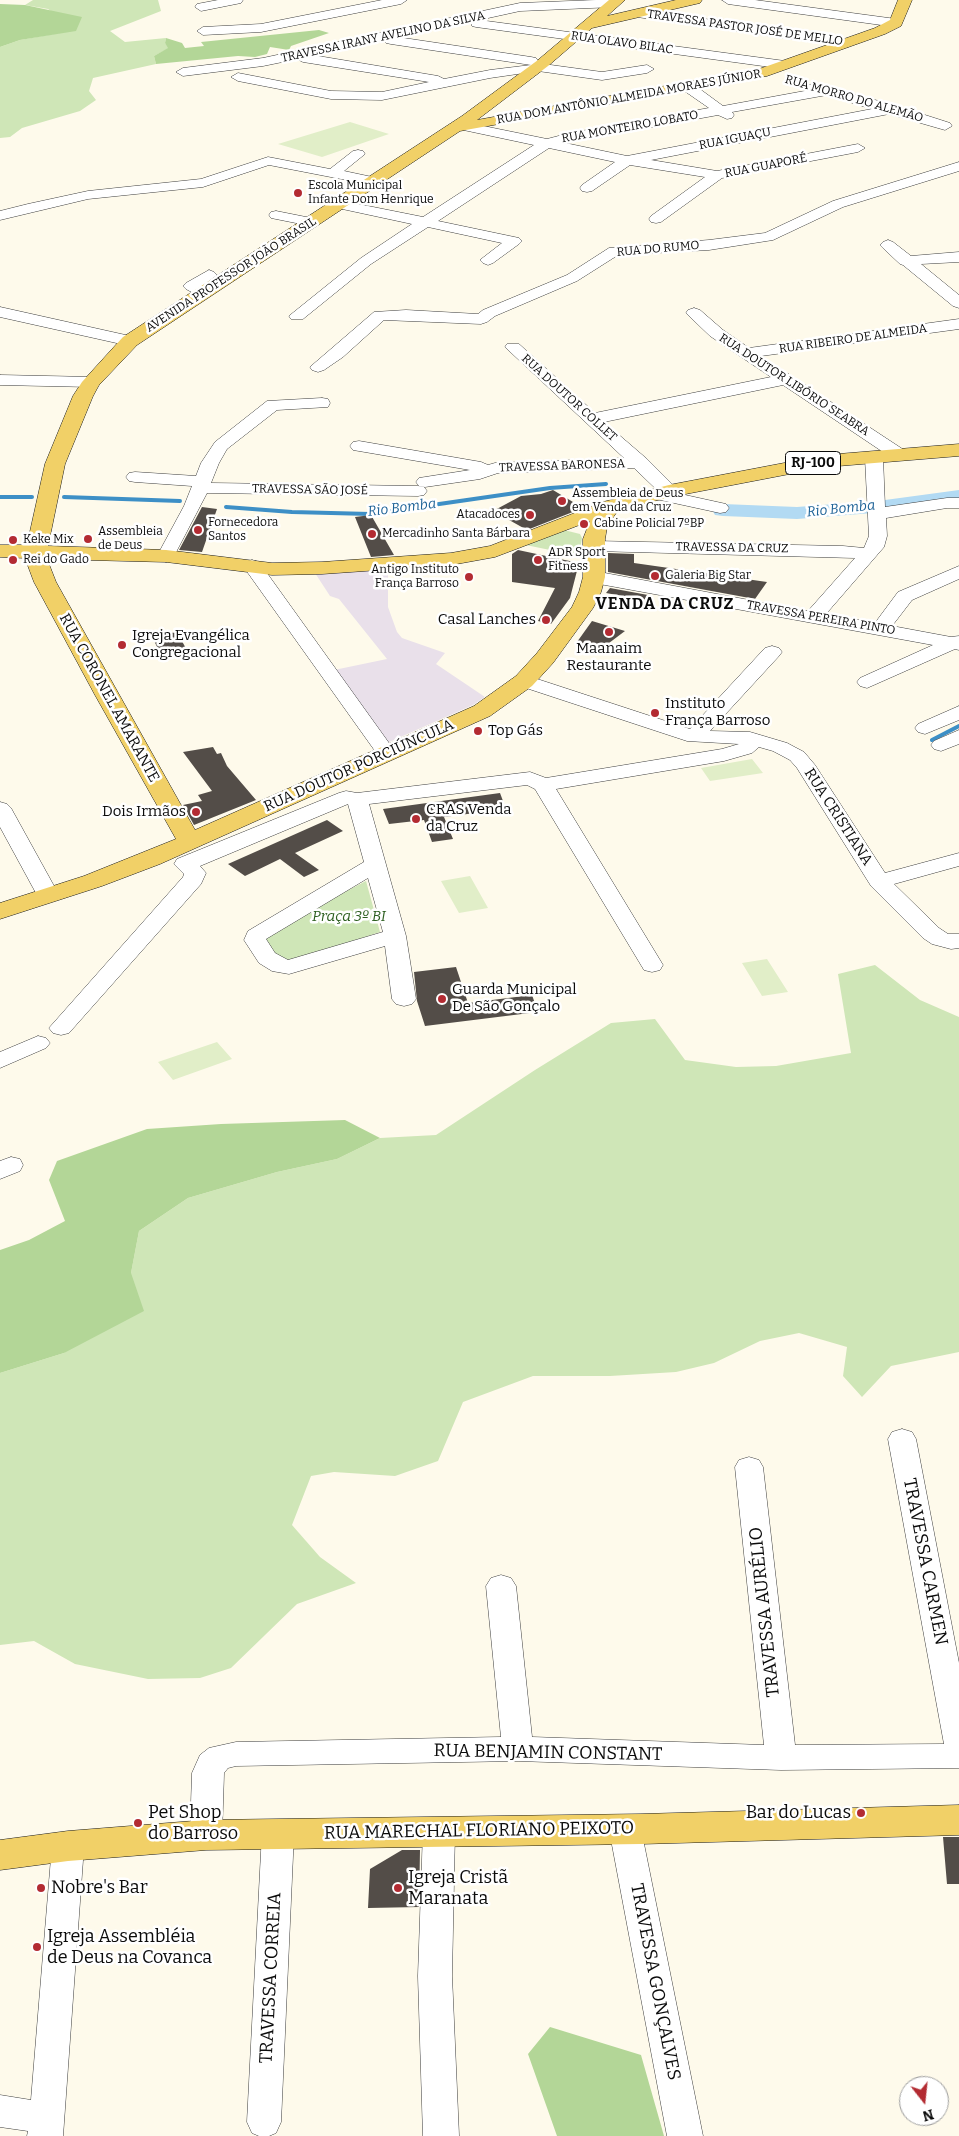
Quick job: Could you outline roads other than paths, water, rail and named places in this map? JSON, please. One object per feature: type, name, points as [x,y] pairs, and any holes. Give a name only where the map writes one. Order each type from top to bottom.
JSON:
[{"type":"main road","points":[[586,26],[695,0]]},
{"type":"main road","points":[[896,23],[905,0]]},
{"type":"main road","name":"AVENIDA PROFESSOR JOÃO BRASIL","points":[[36,551],[55,464],[67,432],[92,382],[130,341],[372,181],[463,124],[616,2]]},
{"type":"main road","name":"RUA DOM ANTÔNIO ALMEIDA MORAES JÚNIOR","points":[[463,124],[497,120],[762,74],[783,72],[896,23]]},
{"type":"main road","name":"RJ-100","points":[[0,551],[166,556],[272,569],[322,568],[451,559],[495,551],[610,506],[663,492],[799,465],[898,454],[959,450]]},
{"type":"main road","name":"RUA DOUTOR PORCIÚNCULA","points":[[0,911],[151,859],[482,711],[524,681],[545,658],[582,608],[590,592],[594,576],[594,542],[598,523],[610,506]]},
{"type":"main road","points":[[555,527],[582,531],[594,542]]},
{"type":"main road","name":"RUA CORONEL AMARANTE","points":[[36,551],[36,558],[45,582],[152,778],[183,832],[190,840]]},
{"type":"main road","name":"RUA MARECHAL FLORIANO PEIXOTO","points":[[0,1855],[68,1846],[206,1835],[625,1829],[959,1820]]},
{"type":"street","points":[[201,7],[237,0]]},
{"type":"street","points":[[203,31],[261,28],[382,1],[401,0]]},
{"type":"street","points":[[728,0],[896,23]]},
{"type":"street","name":"TRAVESSA IRANY AVELINO DA SILVA","points":[[183,72],[248,65],[528,6],[616,2]]},
{"type":"street","name":"TRAVESSA PASTOR JOSÉ DE MELLO","points":[[641,14],[848,43]]},
{"type":"street","name":"RUA OLAVO BILAC","points":[[460,21],[573,36],[783,72]]},
{"type":"street","points":[[376,38],[537,66],[587,80],[647,69]]},
{"type":"street","points":[[290,56],[450,82]]},
{"type":"street","points":[[587,80],[605,64]]},
{"type":"street","points":[[238,77],[318,93],[369,96],[395,95],[450,82],[537,66]]},
{"type":"street","name":"RUA MORRO DO ALEMÃO","points":[[800,84],[945,126]]},
{"type":"street","points":[[688,87],[788,154],[782,159],[738,171]]},
{"type":"street","name":"RUA MONTEIRO LOBATO","points":[[297,316],[366,261],[545,144],[570,137],[828,91]]},
{"type":"street","name":"RUA IGUAÇU","points":[[586,188],[627,160],[892,110]]},
{"type":"street","points":[[463,124],[545,144],[717,175]]},
{"type":"street","name":"RUA GUAPORÉ","points":[[656,219],[717,175],[858,148]]},
{"type":"street","points":[[280,162],[301,153]]},
{"type":"street","points":[[333,173],[358,154]]},
{"type":"street","points":[[0,216],[88,195],[203,183],[264,162],[280,162],[372,181]]},
{"type":"street","name":"RUA DO RUMO","points":[[318,367],[337,354],[380,315],[481,319],[489,313],[572,278],[620,246],[709,245],[768,237],[838,204],[959,166]]},
{"type":"street","points":[[338,204],[514,241],[488,260]]},
{"type":"street","points":[[276,215],[311,222]]},
{"type":"street","points":[[888,245],[959,304]]},
{"type":"street","points":[[905,260],[959,257]]},
{"type":"street","points":[[202,292],[191,286],[209,275]]},
{"type":"street","points":[[0,312],[130,341]]},
{"type":"street","name":"RUA DOUTOR LIBÓRIO SEABRA","points":[[694,313],[714,329],[716,333],[898,454]]},
{"type":"street","name":"RUA RIBEIRO DE ALMEIDA","points":[[747,353],[959,324]]},
{"type":"street","name":"RUA DOUTOR COLLET","points":[[513,347],[641,463],[663,492]]},
{"type":"street","points":[[592,419],[786,379]]},
{"type":"street","points":[[0,380],[92,382]]},
{"type":"street","points":[[166,556],[202,485],[210,463],[221,446],[270,407],[284,404],[322,403]]},
{"type":"street","points":[[359,446],[495,468]]},
{"type":"street","points":[[814,617],[875,548],[878,536],[874,458]]},
{"type":"street","name":"TRAVESSA BARONESA","points":[[422,487],[480,474],[495,468],[641,463]]},
{"type":"street","name":"TRAVESSA SÃO JOSÉ","points":[[134,477],[202,485],[422,487]]},
{"type":"street","points":[[663,492],[720,508]]},
{"type":"street","points":[[877,508],[959,503]]},
{"type":"street","name":"TRAVESSA DA CRUZ","points":[[594,542],[843,551],[869,554]]},
{"type":"street","points":[[252,566],[387,754]]},
{"type":"street","points":[[880,629],[904,596],[959,572]]},
{"type":"street","name":"TRAVESSA PEREIRA PINTO","points":[[594,576],[957,642]]},
{"type":"street","points":[[867,682],[957,642]]},
{"type":"street","points":[[694,737],[772,652]]},
{"type":"street","name":"RUA CRISTIANA","points":[[524,681],[694,737],[750,738],[780,747],[797,756],[805,765],[879,881],[931,933],[940,939],[951,942],[959,941]]},
{"type":"street","points":[[925,728],[959,712]]},
{"type":"street","points":[[543,785],[724,755],[745,749],[750,745]]},
{"type":"street","points":[[342,774],[376,864],[395,936],[404,999]]},
{"type":"street","points":[[185,864],[352,798],[530,778],[543,785],[652,964]]},
{"type":"street","points":[[305,790],[352,798]]},
{"type":"street","points":[[0,808],[48,895]]},
{"type":"street","points":[[185,864],[190,840]]},
{"type":"street","points":[[879,881],[959,858]]},
{"type":"street","points":[[61,1028],[195,876],[194,870],[185,864],[151,859]]},
{"type":"street","points":[[376,864],[256,936],[255,940],[267,958],[280,966],[289,966],[395,936]]},
{"type":"street","points":[[0,1061],[38,1043]]},
{"type":"street","name":"TRAVESSA CARMEN","points":[[902,1439],[959,1743]]},
{"type":"street","name":"TRAVESSA AURÉLIO","points":[[749,1467],[781,1758]]},
{"type":"street","points":[[500,1586],[518,1749]]},
{"type":"street","name":"RUA BENJAMIN CONSTANT","points":[[206,1835],[208,1773],[211,1764],[220,1758],[236,1754],[518,1749],[781,1758],[959,1756]]},
{"type":"street","name":"TRAVESSA GONÇALVES","points":[[625,1829],[685,2136]]},
{"type":"street","points":[[439,1831],[435,1976],[441,2136]]},
{"type":"street","name":"TRAVESSA CORREIA","points":[[264,2122],[278,1833]]},
{"type":"street","points":[[0,2111],[45,2127],[68,1846]]},
{"type":"waterway","name":"Rio Bomba","points":[[226,507],[292,512],[370,514],[550,488],[606,484]]},
{"type":"waterway","name":"Rio Bomba","points":[[723,510],[797,513],[885,506],[959,496]]},
{"type":"waterway","name":"Rio Bomba","points":[[0,497],[32,497]]},
{"type":"waterway","name":"Rio Bomba","points":[[64,497],[180,501]]},
{"type":"waterway","points":[[932,740],[959,726]]},
{"type":"place","name":"Escola Municipal Infante Dom Henrique","points":[[298,193]]},
{"type":"place","name":"Assembleia de Deus em Venda da Cruz","points":[[562,501]]},
{"type":"place","name":"Atacadoces","points":[[530,515]]},
{"type":"place","name":"Cabine Policial 7ºBP","points":[[584,524]]},
{"type":"place","name":"Fornecedora Santos","points":[[198,530]]},
{"type":"place","name":"Mercadinho Santa Bárbara","points":[[372,534]]},
{"type":"place","name":"Assembleia de Deus","points":[[88,539]]},
{"type":"place","name":"Keke Mix","points":[[13,540]]},
{"type":"place","name":"Rei do Gado","points":[[13,560]]},
{"type":"place","name":"ADR Sport Fitness","points":[[538,560]]},
{"type":"place","name":"Galeria Big Star","points":[[655,576]]},
{"type":"place","name":"Antigo Instituto França Barroso","points":[[469,577]]},
{"type":"place","name":"Casal Lanches","points":[[546,620]]},
{"type":"place","name":"Maanaim Restaurante","points":[[609,632]]},
{"type":"place","name":"Igreja Evangélica Congregacional","points":[[122,645]]},
{"type":"place","name":"Instituto França Barroso","points":[[655,713]]},
{"type":"place","name":"Top Gás","points":[[478,731]]},
{"type":"place","name":"Dois Irmãos","points":[[196,812]]},
{"type":"place","name":"CRAS Venda da Cruz","points":[[416,819]]},
{"type":"place","name":"Guarda Municipal De São Gonçalo","points":[[442,999]]},
{"type":"place","name":"Bar do Lucas","points":[[861,1813]]},
{"type":"place","name":"Pet Shop do Barroso","points":[[138,1823]]},
{"type":"place","name":"Nobre's Bar","points":[[41,1888]]},
{"type":"place","name":"Igreja Cristã Maranata","points":[[398,1888]]},
{"type":"place","name":"Igreja Assembléia de Deus na Covanca","points":[[37,1947]]},
{"type":"district","name":"VENDA DA CRUZ","points":[[665,605]]},
{"type":"park label","name":"Praça 3º BI","points":[[349,917]]}]
